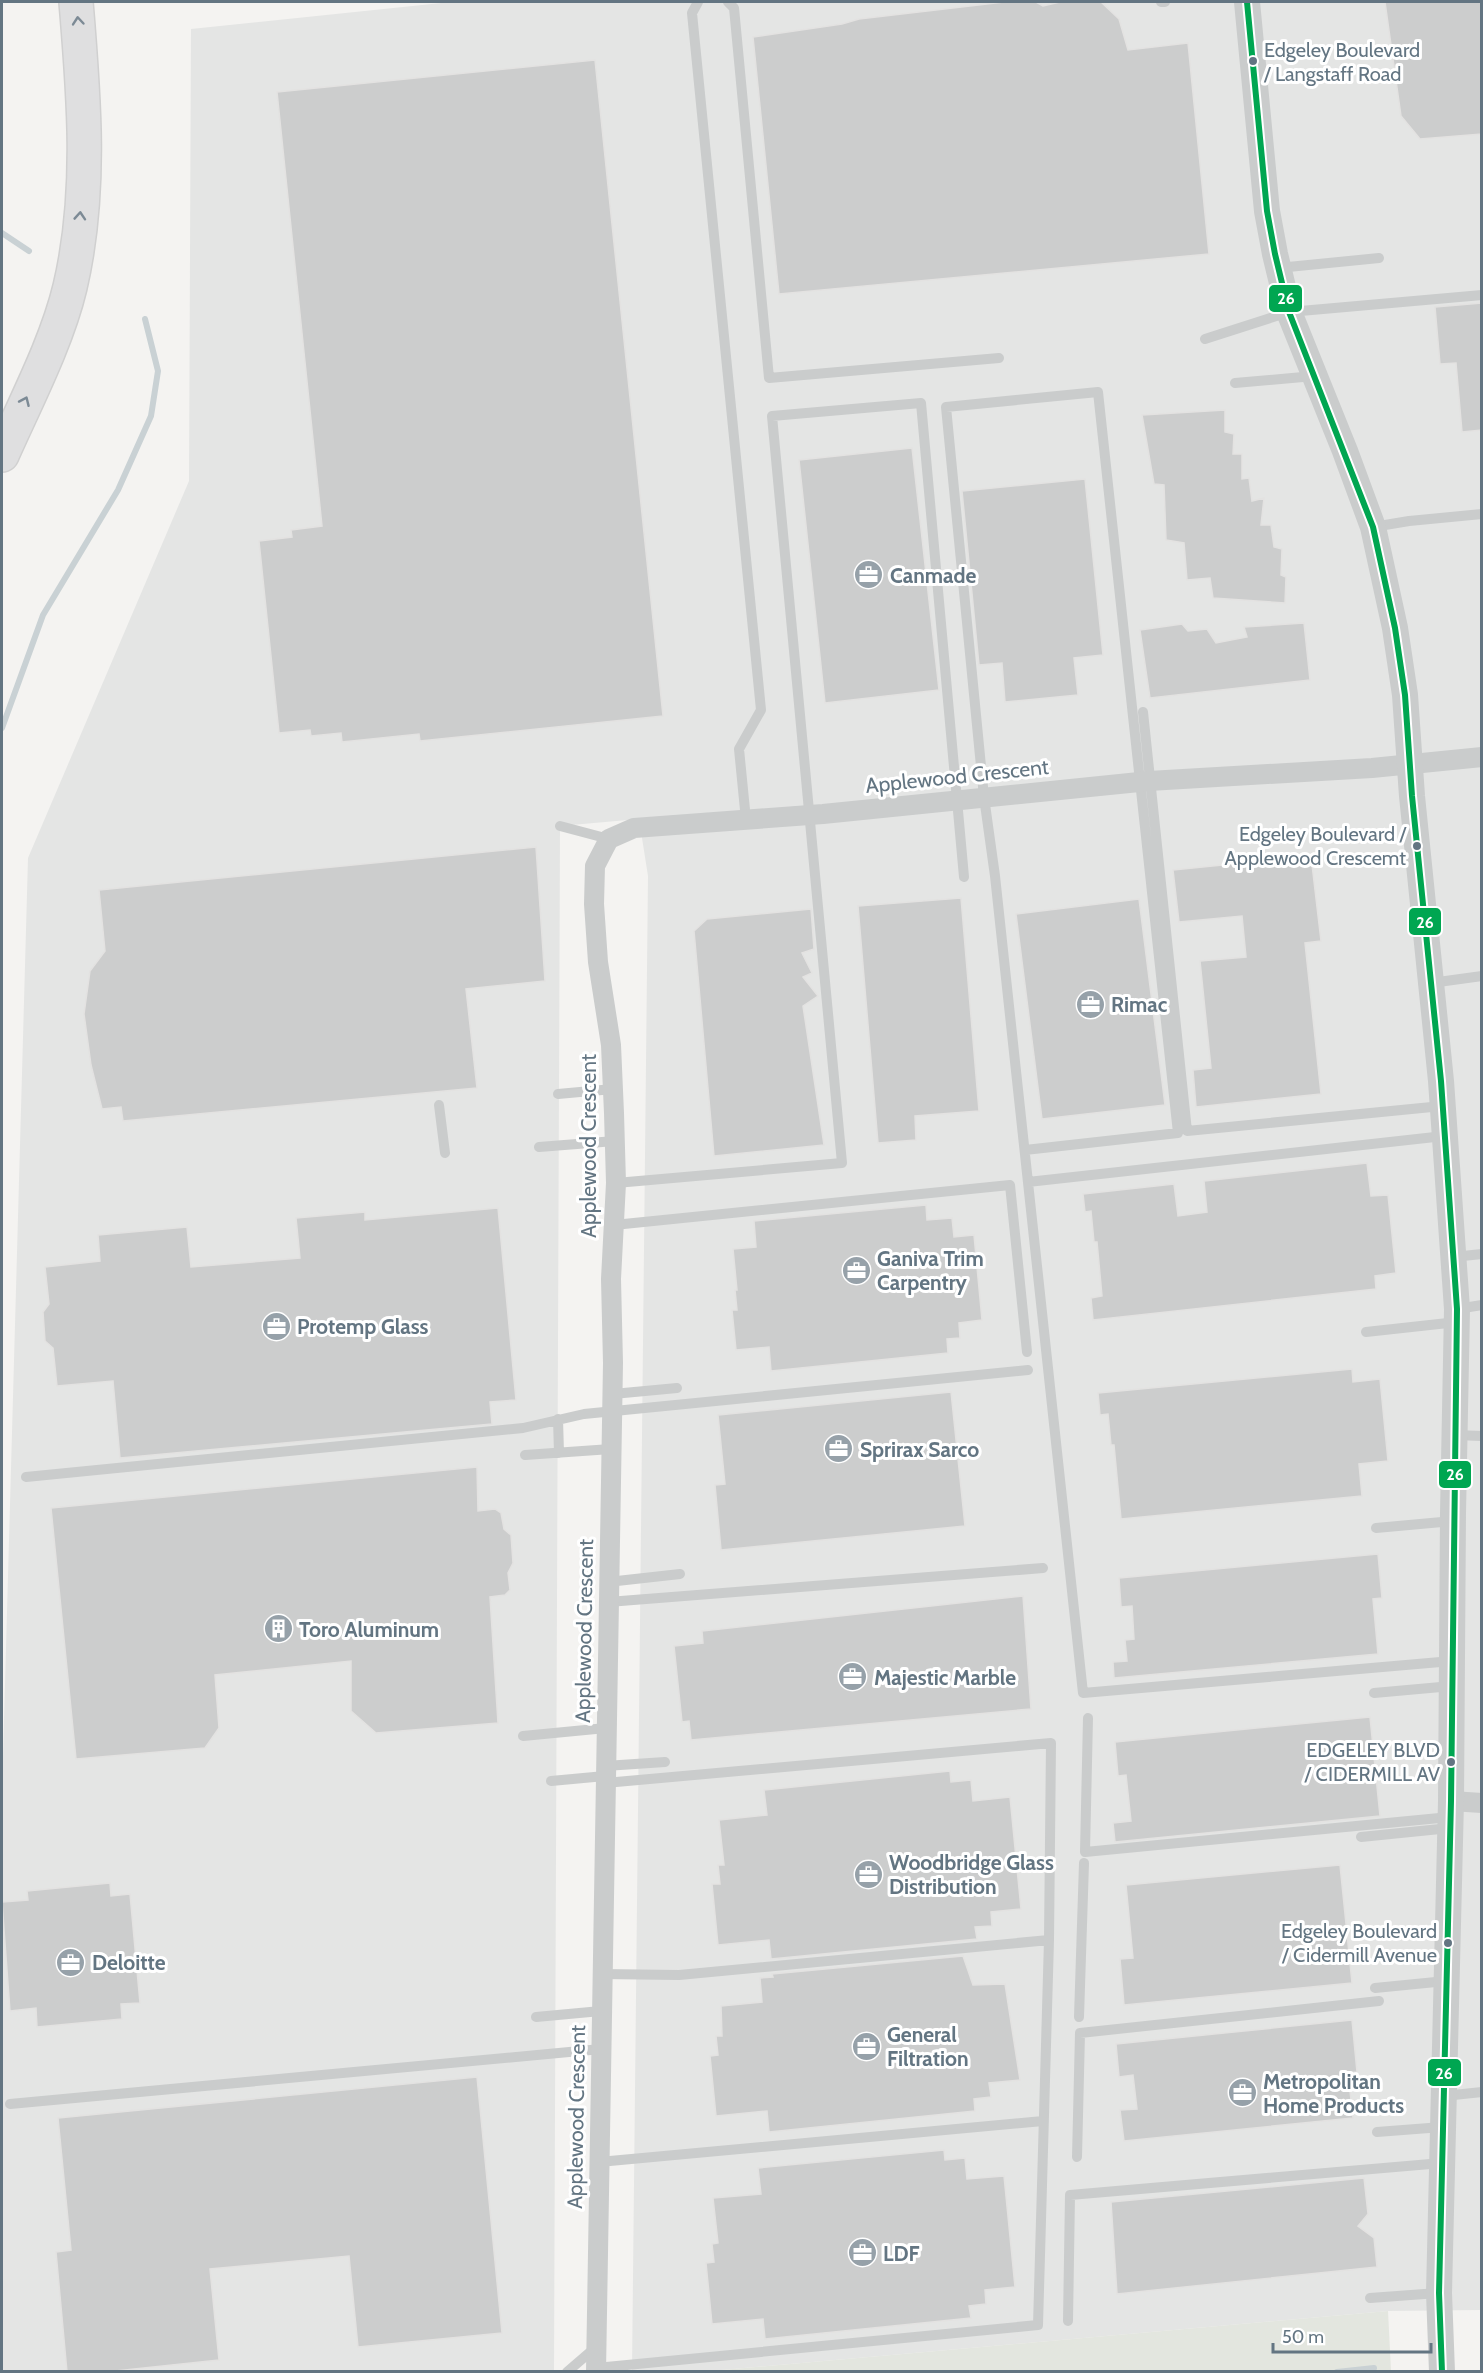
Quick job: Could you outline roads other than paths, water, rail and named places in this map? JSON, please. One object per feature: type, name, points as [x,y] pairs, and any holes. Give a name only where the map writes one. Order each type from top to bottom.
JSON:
[{"type":"highway","points":[[2,455],[46,355],[70,289],[78,243],[83,175],[83,87],[76,2]]},
{"type":"street","points":[[1247,2],[1267,211],[1278,268],[1289,312],[1373,527],[1395,628],[1405,695],[1409,764],[1442,1106],[1453,1257],[1465,1312],[1455,1435],[1453,1521],[1451,1815],[1439,2293],[1442,2372]]},
{"type":"street","name":"Applewood Crescent","points":[[596,2370],[608,1582],[613,1402],[610,1279],[616,1183],[611,1045],[598,962],[594,904],[595,866],[609,839],[634,828],[746,820],[1144,781],[1409,764],[1482,757]]},
{"type":"street","points":[[1451,1815],[1482,1803]]},
{"type":"lane","points":[[699,2],[692,12],[761,710],[739,749],[746,820]]},
{"type":"lane","points":[[728,2],[734,8],[769,378],[999,358]]},
{"type":"lane","points":[[1278,268],[1379,258]]},
{"type":"lane","points":[[1205,339],[1289,312],[1482,295]]},
{"type":"lane","points":[[1235,383],[1315,376]]},
{"type":"lane","points":[[1442,1106],[1186,1131],[1098,392],[946,406],[984,797],[997,887],[1083,1693],[1452,1674]]},
{"type":"lane","points":[[616,1183],[842,1163],[772,416],[921,403],[964,877]]},
{"type":"lane","points":[[1373,527],[1482,514]]},
{"type":"lane","points":[[1025,1150],[1178,1133],[1144,781],[1143,712]]},
{"type":"lane","points":[[560,826],[609,839]]},
{"type":"lane","points":[[1431,983],[1482,976]]},
{"type":"lane","points":[[558,1094],[613,1089]]},
{"type":"lane","points":[[439,1105],[445,1153]]},
{"type":"lane","points":[[1028,1182],[1444,1136]]},
{"type":"lane","points":[[539,1147],[615,1141]]},
{"type":"lane","points":[[614,1225],[1010,1185],[1027,1352]]},
{"type":"lane","points":[[1453,1257],[1482,1254]]},
{"type":"lane","points":[[1366,1332],[1465,1312]]},
{"type":"lane","points":[[613,1402],[1028,1370]]},
{"type":"lane","points":[[26,1477],[523,1428],[613,1402],[677,1388]]},
{"type":"lane","points":[[558,1419],[559,1453]]},
{"type":"lane","points":[[1455,1435],[1482,1436]]},
{"type":"lane","points":[[525,1455],[611,1449]]},
{"type":"lane","points":[[1376,1528],[1453,1521]]},
{"type":"lane","points":[[608,1602],[1043,1568]]},
{"type":"lane","points":[[608,1582],[680,1574]]},
{"type":"lane","points":[[1374,1693],[1452,1674]]},
{"type":"lane","points":[[1088,1718],[1085,1852],[1451,1815]]},
{"type":"lane","points":[[524,1736],[606,1728]]},
{"type":"lane","points":[[550,1781],[605,1775],[1052,1743],[1038,2325],[596,2370]]},
{"type":"lane","points":[[605,1775],[665,1761]]},
{"type":"lane","points":[[1361,1837],[1451,1815]]},
{"type":"lane","points":[[1079,2017],[1084,1863]]},
{"type":"lane","points":[[602,1974],[679,1975],[1049,1940]]},
{"type":"lane","points":[[1375,1988],[1446,1981]]},
{"type":"lane","points":[[1077,2157],[1080,2033],[1379,2001]]},
{"type":"lane","points":[[536,2017],[602,2011]]},
{"type":"lane","points":[[10,2104],[601,2049]]},
{"type":"lane","points":[[1443,2096],[1482,2092]]},
{"type":"lane","points":[[599,2162],[1043,2121]]},
{"type":"lane","points":[[1377,2132],[1443,2127]]},
{"type":"lane","points":[[1068,2321],[1070,2195],[1442,2163]]},
{"type":"lane","points":[[1370,2298],[1439,2293]]},
{"type":"lane","points":[[567,2372],[596,2347]]},
{"type":"waterway","points":[[2,233],[29,251]]},
{"type":"waterway","points":[[2,728],[43,615],[118,490],[151,416],[158,371],[145,319]]},
{"type":"waterway","points":[[1337,2372],[1374,2368]]},
{"type":"place","name":"Edgeley Boulevard / Langstaff Road","points":[[1253,61]]},
{"type":"place","name":"Canmade","points":[[869,575]]},
{"type":"place","name":"Edgeley Boulevard / Applewood Crescemt","points":[[1417,846]]},
{"type":"place","name":"Rimac","points":[[1090,1004]]},
{"type":"place","name":"Ganiva Trim Carpentry","points":[[856,1270]]},
{"type":"place","name":"Protemp Glass","points":[[276,1326]]},
{"type":"place","name":"Sprirax Sarco","points":[[839,1449]]},
{"type":"place","name":"Toro Aluminum","points":[[278,1629]]},
{"type":"place","name":"Majestic Marble","points":[[853,1677]]},
{"type":"place","name":"EDGELEY BLVD / CIDERMILL AV","points":[[1451,1762]]},
{"type":"place","name":"Woodbridge Glass Distribution","points":[[868,1874]]},
{"type":"place","name":"Edgeley Boulevard / Cidermill Avenue","points":[[1448,1943]]},
{"type":"place","name":"Deloitte","points":[[71,1962]]},
{"type":"place","name":"General Filtration","points":[[866,2046]]},
{"type":"place","name":"Metropolitan Home Products","points":[[1242,2093]]},
{"type":"place","name":"LDF","points":[[862,2253]]}]
